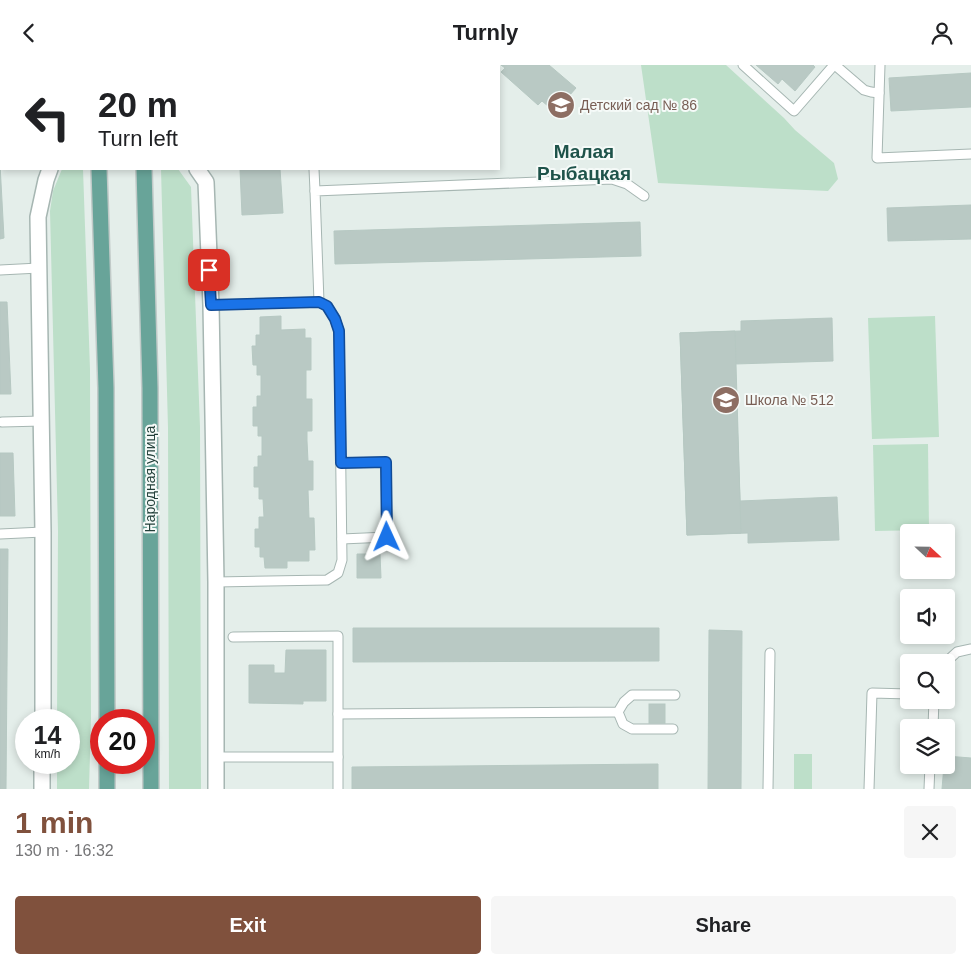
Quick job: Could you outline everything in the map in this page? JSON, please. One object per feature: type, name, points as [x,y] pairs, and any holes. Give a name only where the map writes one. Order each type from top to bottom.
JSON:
[{"type":"main road","points":[[99,170],[106,388],[107,709]]},
{"type":"main road","name":"Народная улица","points":[[144,170],[150,388],[151,789]]},
{"type":"main road","points":[[107,774],[108,789]]},
{"type":"street","points":[[42,709],[43,532],[38,217],[50,170]]},
{"type":"street","points":[[198,170],[206,182],[211,305],[216,581],[216,789]]},
{"type":"street","points":[[42,774],[42,789]]},
{"type":"lane","points":[[743,65],[794,111],[835,65],[864,90],[870,93],[879,93]]},
{"type":"lane","points":[[880,65],[876,158],[971,154]]},
{"type":"lane","points":[[314,170],[319,302]]},
{"type":"lane","points":[[315,191],[612,179],[627,184],[644,196]]},
{"type":"lane","points":[[0,270],[39,267]]},
{"type":"lane","points":[[211,305],[319,302],[327,306],[335,319],[339,331],[342,560],[338,573],[326,580],[216,581]]},
{"type":"lane","points":[[0,432],[1,420],[42,421]]},
{"type":"lane","points":[[341,463],[386,462],[387,528],[387,537],[342,539]]},
{"type":"lane","points":[[0,534],[43,532]]},
{"type":"lane","points":[[233,637],[338,636],[338,789]]},
{"type":"lane","points":[[954,654],[971,649]]},
{"type":"lane","points":[[768,789],[770,653]]},
{"type":"lane","points":[[869,789],[872,693],[900,694]]},
{"type":"lane","points":[[618,711],[632,695],[674,695]]},
{"type":"lane","points":[[338,714],[618,711]]},
{"type":"lane","points":[[618,711],[623,724],[632,729],[673,729]]},
{"type":"lane","points":[[216,757],[338,757]]},
{"type":"lane","points":[[928,789],[929,774]]},
{"type":"green space","points":[[641,65],[726,65],[795,130],[834,163],[838,179],[828,191],[658,183]]},
{"type":"green space","points":[[62,170],[83,170],[90,369],[91,709],[89,789],[57,789],[57,774],[80,774],[80,709],[57,709],[58,531],[50,211],[53,191]]},
{"type":"green space","points":[[161,170],[179,170],[191,187],[200,427],[201,789],[169,789],[168,428]]},
{"type":"green space","points":[[935,316],[939,437],[872,439],[868,318]]},
{"type":"green space","points":[[928,444],[929,524],[900,524],[900,531],[875,531],[873,445]]},
{"type":"green space","points":[[794,754],[812,754],[812,789],[794,789]]},
{"type":"building","points":[[501,65],[549,65],[576,88],[555,112],[542,101],[538,105],[501,72],[505,68]]},
{"type":"building","points":[[756,65],[813,65],[815,67],[795,91],[782,79],[778,84]]},
{"type":"building","points":[[971,73],[971,107],[891,111],[889,78]]},
{"type":"building","points":[[0,170],[0,170],[4,238],[0,239]]},
{"type":"building","points":[[240,170],[280,170],[283,213],[242,215]]},
{"type":"building","points":[[971,205],[971,239],[888,241],[887,208]]},
{"type":"building","points":[[640,222],[641,256],[335,264],[334,231]]},
{"type":"building","points":[[0,302],[7,302],[11,394],[0,394]]},
{"type":"building","points":[[281,316],[281,330],[305,329],[305,338],[311,338],[311,370],[306,370],[306,399],[312,399],[312,431],[307,431],[307,441],[308,461],[313,461],[313,490],[308,490],[309,518],[314,518],[315,550],[309,550],[309,561],[287,561],[287,568],[265,568],[264,557],[260,557],[260,547],[255,547],[255,529],[259,529],[259,517],[264,517],[263,499],[259,499],[259,487],[254,487],[254,467],[258,467],[258,456],[262,456],[262,436],[258,436],[258,426],[253,426],[253,407],[257,407],[257,396],[261,396],[261,375],[257,375],[257,365],[253,365],[252,346],[256,346],[256,335],[260,335],[260,317]]},
{"type":"building","points":[[832,318],[833,361],[735,364],[740,501],[837,497],[839,540],[748,543],[748,533],[687,535],[680,333],[741,331],[741,321]]},
{"type":"building","points":[[735,331],[741,533],[687,535],[680,333]]},
{"type":"building","points":[[0,453],[13,453],[15,516],[0,516]]},
{"type":"building","points":[[0,549],[8,549],[6,789],[0,789]]},
{"type":"building","points":[[357,554],[380,554],[381,578],[357,578]]},
{"type":"building","points":[[353,628],[659,628],[659,661],[353,662]]},
{"type":"building","points":[[709,630],[742,631],[741,789],[708,789]]},
{"type":"building","points":[[286,650],[326,650],[326,701],[303,701],[303,704],[249,703],[249,665],[274,665],[274,673],[285,673]]},
{"type":"building","points":[[649,704],[665,704],[665,723],[649,723]]},
{"type":"building","points":[[955,757],[971,758],[971,789],[942,789],[943,774],[955,774]]},
{"type":"building","points":[[658,764],[658,789],[352,789],[352,767]]},
{"type":"place","name":"Детский сад № 86","points":[[561,105]]},
{"type":"place","name":"Школа № 512","points":[[726,400]]},
{"type":"district","name":"Малая Рыбацкая","points":[[584,162]]},
{"type":"route","points":[[209,270],[211,305],[319,302],[327,306],[335,319],[339,331],[341,463],[386,462],[387,537]]}]
